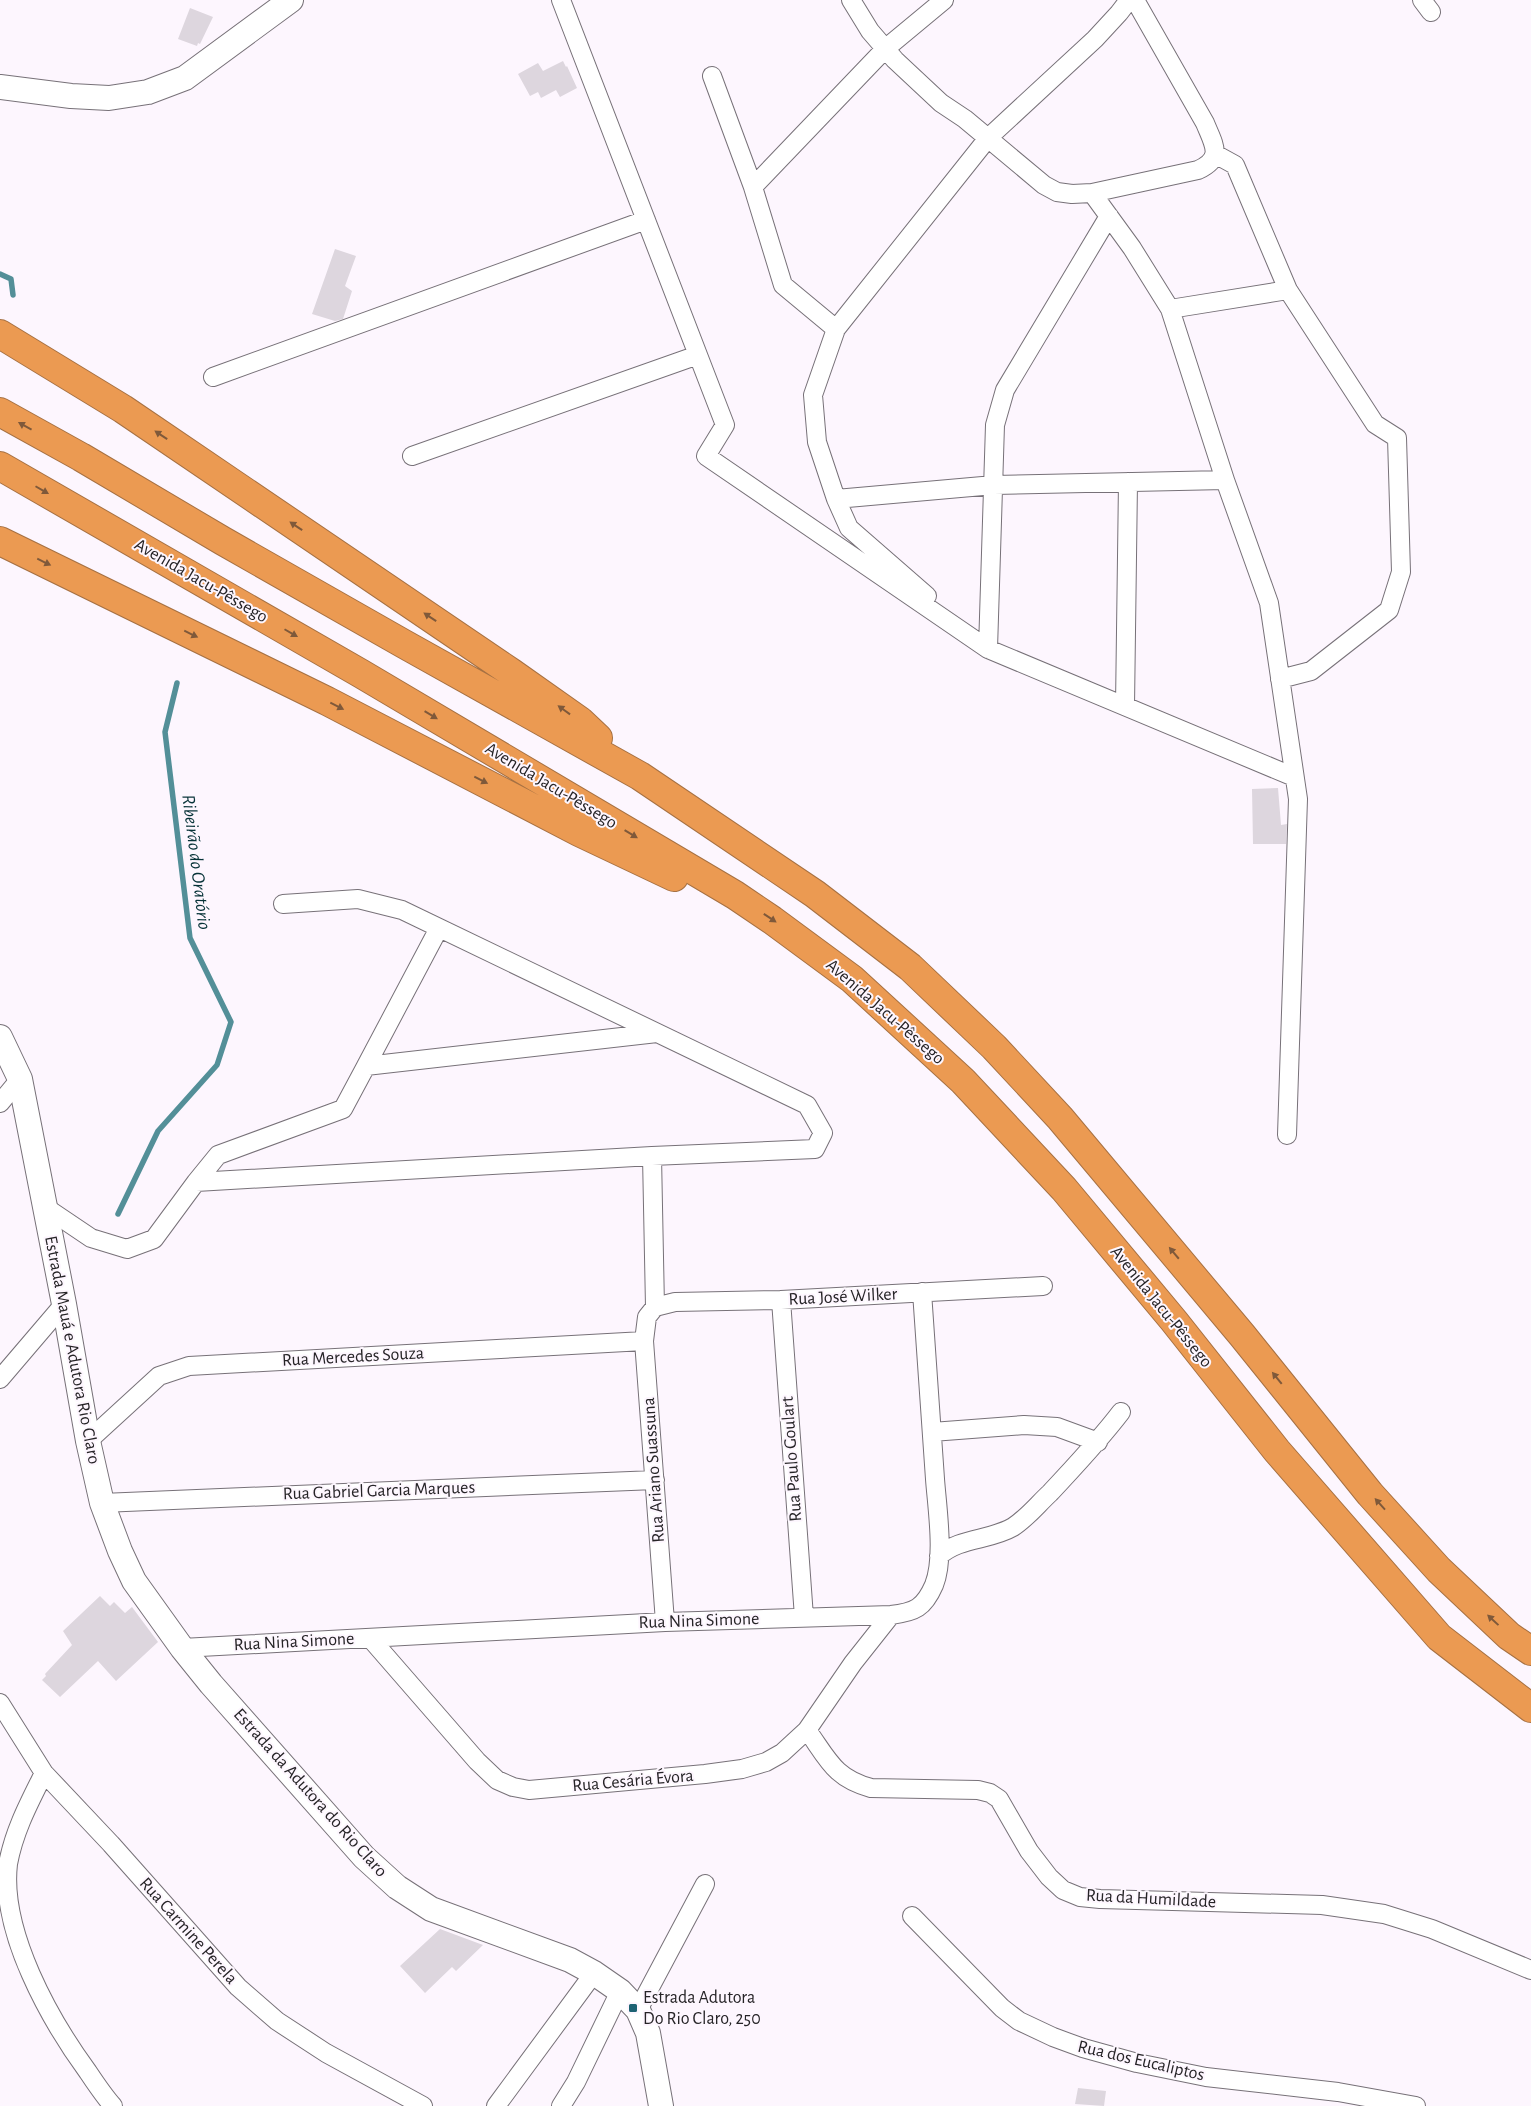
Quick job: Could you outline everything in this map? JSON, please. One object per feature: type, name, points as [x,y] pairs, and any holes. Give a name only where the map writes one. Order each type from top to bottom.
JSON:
[{"type":"highway","points":[[0,334],[123,409],[512,673],[580,721],[640,776]]},
{"type":"highway","points":[[0,412],[82,457],[404,644],[640,776],[823,899],[910,968],[994,1047],[1060,1118],[1242,1335],[1370,1494],[1439,1570],[1509,1636],[1531,1651]]},
{"type":"highway","name":"Avenida Jacu-Pêssego","points":[[0,466],[360,673],[735,895],[852,979],[963,1081],[1064,1189],[1174,1321],[1277,1451],[1439,1637],[1531,1708]]},
{"type":"highway","points":[[0,541],[327,701],[685,883],[735,895]]},
{"type":"main road","points":[[0,87],[71,96],[109,98],[148,92],[185,78],[291,0]]},
{"type":"main road","name":"Estrada Mauá e Adutora Rio Claro","points":[[0,1037],[20,1080],[64,1304],[88,1441],[102,1503],[134,1582],[182,1648]]},
{"type":"main road","name":"Estrada da Adutora do Rio Claro","points":[[182,1648],[217,1691],[364,1857],[397,1887],[431,1909],[570,1960],[594,1973],[620,1991],[638,2010],[648,2033],[661,2106]]},
{"type":"street","points":[[561,0],[725,425],[706,456],[988,649],[1294,777]]},
{"type":"street","points":[[850,0],[870,31],[886,49],[941,102],[1044,185],[1057,192],[1072,194],[1092,194],[1198,170],[1212,162],[1215,154],[1214,144],[1205,123],[1135,0]]},
{"type":"street","points":[[753,187],[886,49],[944,0]]},
{"type":"street","points":[[988,649],[849,528],[836,499],[817,442],[813,395],[836,329],[988,138],[1095,39],[1129,0]]},
{"type":"street","points":[[712,76],[753,187],[782,285],[836,329]]},
{"type":"street","points":[[1215,154],[1235,166],[1288,290],[1375,424],[1397,438],[1401,572],[1389,610],[1311,671],[1280,679]]},
{"type":"street","points":[[1092,194],[1132,248],[1170,309],[1225,480],[1269,603],[1298,799],[1287,1135]]},
{"type":"street","points":[[988,649],[995,425],[1005,390],[1109,216]]},
{"type":"street","points":[[213,377],[646,220]]},
{"type":"street","points":[[1170,309],[1288,290]]},
{"type":"street","points":[[412,456],[698,355]]},
{"type":"street","points":[[836,499],[994,485],[1225,480]]},
{"type":"street","points":[[1125,706],[1128,482]]},
{"type":"street","points":[[196,1182],[652,1156],[815,1149],[823,1133],[807,1105],[402,910],[358,899],[283,904]]},
{"type":"street","points":[[45,1207],[91,1238],[128,1249],[154,1239],[218,1155],[343,1108],[439,928]]},
{"type":"street","points":[[366,1066],[658,1033]]},
{"type":"street","points":[[0,1103],[20,1080]]},
{"type":"street","name":"Rua Ariano Suassuna","points":[[652,1156],[651,1312],[644,1341],[665,1622]]},
{"type":"street","name":"Rua José Wilker","points":[[651,1312],[675,1302],[781,1300],[1043,1286]]},
{"type":"street","name":"Rua Nina Simone","points":[[182,1648],[665,1622],[909,1613],[919,1608],[928,1596],[938,1571],[932,1432],[922,1292]]},
{"type":"street","name":"Rua Paulo Goulart","points":[[781,1300],[804,1617]]},
{"type":"street","points":[[0,1379],[64,1304]]},
{"type":"street","name":"Rua Mercedes Souza","points":[[88,1441],[159,1376],[189,1366],[644,1341]]},
{"type":"street","points":[[938,1556],[949,1547],[989,1536],[1012,1527],[1027,1516],[1098,1442],[1121,1412]]},
{"type":"street","points":[[932,1432],[1024,1425],[1057,1428],[1098,1442]]},
{"type":"street","name":"Rua Gabriel Garcia Marques","points":[[102,1503],[655,1480]]},
{"type":"street","name":"Rua Cesária Évora","points":[[370,1638],[477,1761],[497,1780],[513,1787],[528,1790],[705,1774],[742,1769],[766,1762],[782,1753],[808,1730],[853,1663],[891,1615]]},
{"type":"street","name":"Rua Carmine Perela","points":[[0,1703],[44,1773],[111,1844],[238,1987],[277,2021],[326,2053],[423,2106]]},
{"type":"street","name":"Rua da Humildade","points":[[808,1730],[833,1767],[843,1777],[856,1784],[871,1788],[978,1790],[990,1793],[999,1799],[1029,1851],[1049,1877],[1063,1890],[1080,1897],[1322,1905],[1384,1914],[1432,1929],[1531,1970]]},
{"type":"street","points":[[44,1773],[15,1833],[8,1867],[9,1903],[15,1934],[42,1998],[74,2052],[110,2105]]},
{"type":"street","points":[[638,2010],[705,1884]]},
{"type":"street","name":"Rua dos Eucaliptos","points":[[912,1916],[1002,2008],[1019,2021],[1083,2048],[1137,2063],[1206,2077],[1338,2092],[1416,2106]]},
{"type":"street","points":[[496,2106],[594,1973]]},
{"type":"street","points":[[561,2106],[576,2082],[620,1991]]},
{"type":"building","points":[[190,8],[213,17],[200,44],[198,43],[197,46],[178,39]]},
{"type":"building","points":[[563,61],[577,88],[560,97],[556,90],[541,98],[538,92],[530,96],[518,74],[538,63],[543,71]]},
{"type":"building","points":[[335,249],[356,256],[345,286],[352,291],[343,319],[335,321],[312,314]]},
{"type":"building","points":[[1278,788],[1281,825],[1287,824],[1286,844],[1253,844],[1252,789]]},
{"type":"building","points":[[100,1596],[110,1606],[114,1602],[125,1613],[132,1607],[158,1642],[116,1681],[98,1661],[60,1697],[42,1680],[46,1676],[45,1674],[72,1645],[63,1631]]},
{"type":"building","points":[[440,1929],[483,1945],[456,1971],[452,1967],[425,1993],[400,1966]]},
{"type":"building","points":[[1078,2088],[1106,2091],[1104,2106],[1075,2104]]},
{"type":"waterway","name":"Ribeirão do Oratório","points":[[0,274],[11,279],[13,295]]},
{"type":"waterway","name":"Ribeirão do Oratório","points":[[118,1214],[158,1131],[217,1065],[231,1022],[190,938],[165,732],[177,683]]},
{"type":"place","name":"Estrada Adutora Do Rio Claro, 250","points":[[633,2008]]}]
